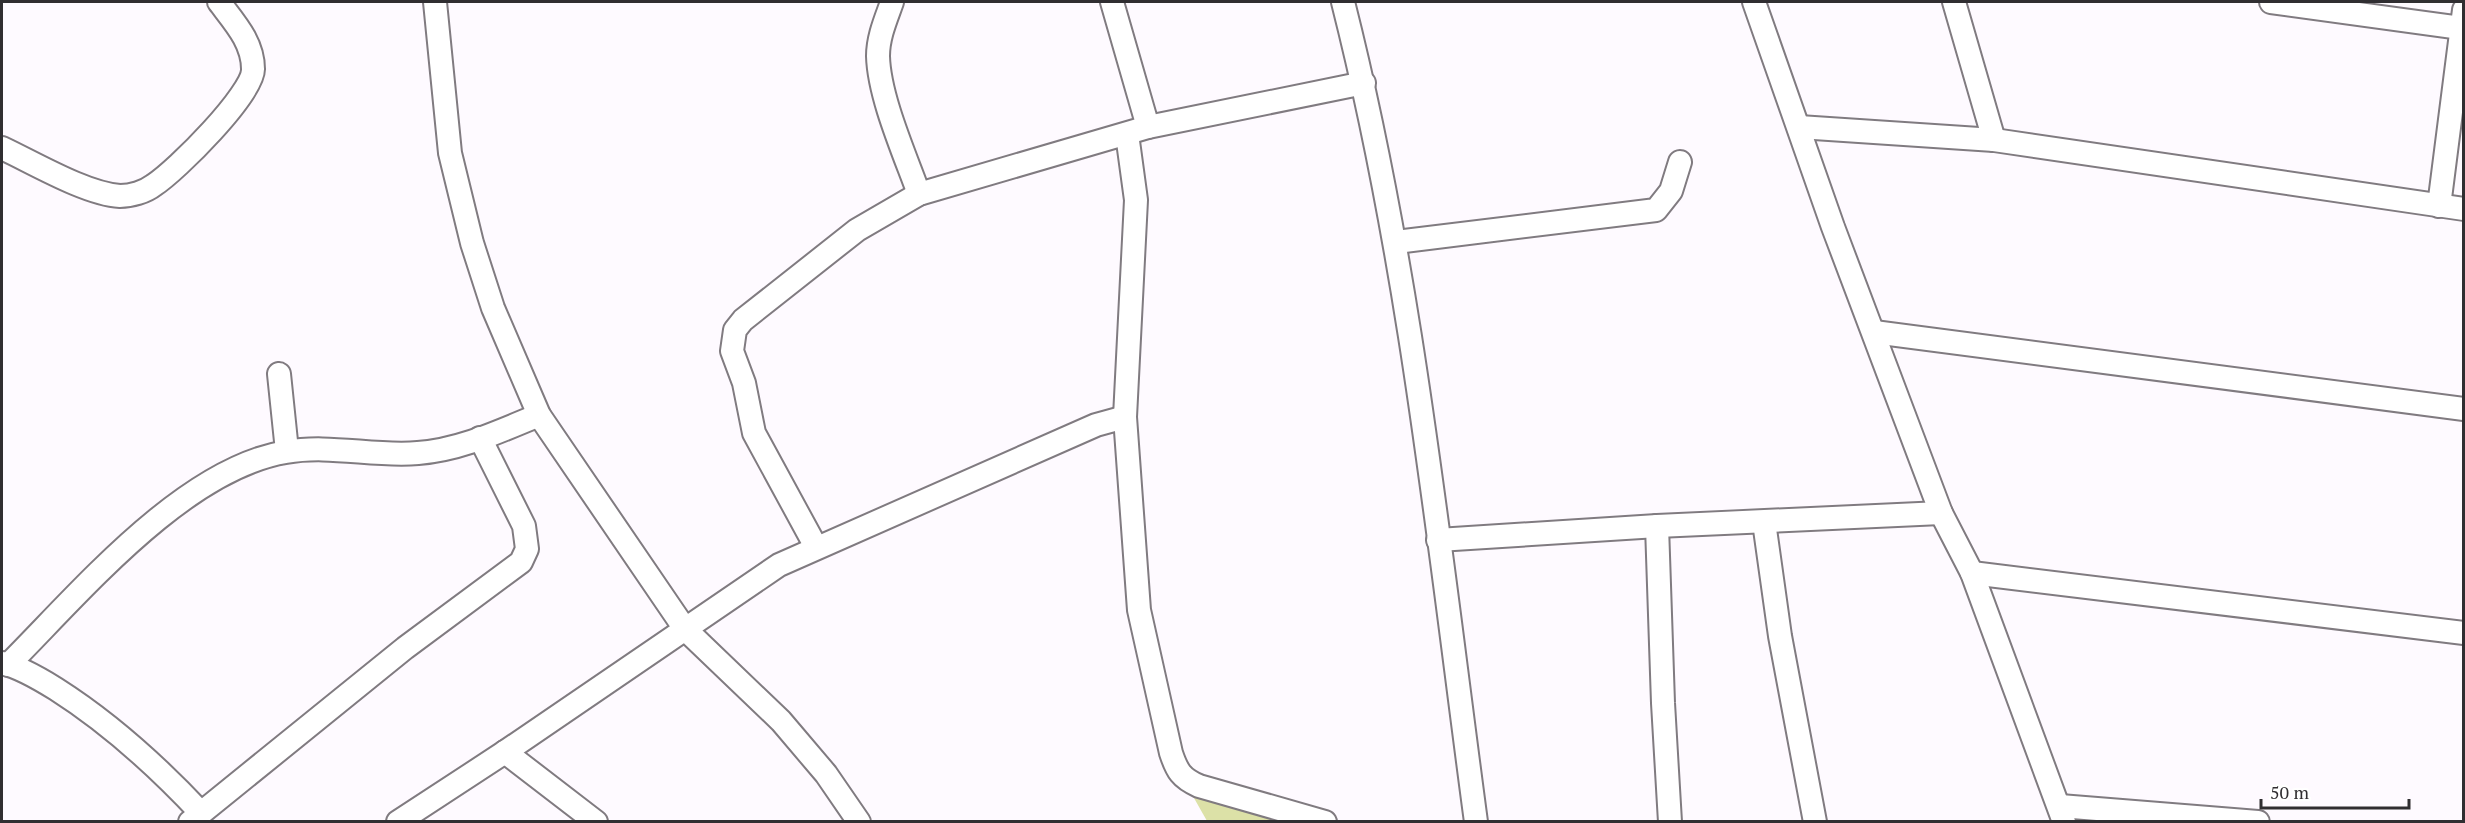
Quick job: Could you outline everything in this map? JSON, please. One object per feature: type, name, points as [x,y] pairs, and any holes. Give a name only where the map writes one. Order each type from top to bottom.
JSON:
[{"type":"street","points":[[2,148],[99,193],[121,196],[137,194],[154,185],[235,108],[251,84],[252,58],[245,35],[219,2]]},
{"type":"street","points":[[435,2],[450,153],[471,243],[493,308],[539,415],[685,628],[781,721],[826,774],[859,822]]},
{"type":"street","points":[[892,2],[880,38],[878,56],[888,102],[919,194]]},
{"type":"street","points":[[1112,2],[1137,130],[1136,200],[1125,417],[1139,610],[1177,770],[1183,779],[1199,786],[1325,822]]},
{"type":"street","points":[[1343,2],[1364,82],[1396,242],[1476,822]]},
{"type":"street","points":[[1754,2],[1833,227],[1941,513],[1972,573],[2062,814],[2258,822]]},
{"type":"street","points":[[1954,2],[1994,140]]},
{"type":"street","points":[[2271,2],[2462,19],[2439,206]]},
{"type":"street","points":[[816,547],[754,433],[744,382],[732,351],[732,338],[735,330],[743,321],[857,230],[919,194],[1137,130],[1364,82]]},
{"type":"street","points":[[1799,127],[1994,140],[2463,209]]},
{"type":"street","points":[[1396,242],[1656,210],[1671,191],[1680,162]]},
{"type":"street","points":[[1874,332],[2463,409]]},
{"type":"street","points":[[279,374],[287,451]]},
{"type":"street","points":[[480,438],[524,526],[527,549],[520,562],[405,648],[196,817],[171,780],[104,722],[43,681],[5,664],[128,546],[175,506],[247,463],[287,451],[417,454],[458,446],[539,415]]},
{"type":"street","points":[[398,822],[505,752],[749,584],[816,547],[1096,425],[1125,417]]},
{"type":"street","points":[[1438,540],[1657,526],[1941,513]]},
{"type":"street","points":[[1764,522],[1780,636],[1815,822]]},
{"type":"street","points":[[1657,526],[1670,822]]},
{"type":"street","points":[[1972,573],[2463,633]]},
{"type":"street","points":[[505,752],[596,822]]},
{"type":"green space","points":[[1190,791],[1290,821],[1207,821]]}]
